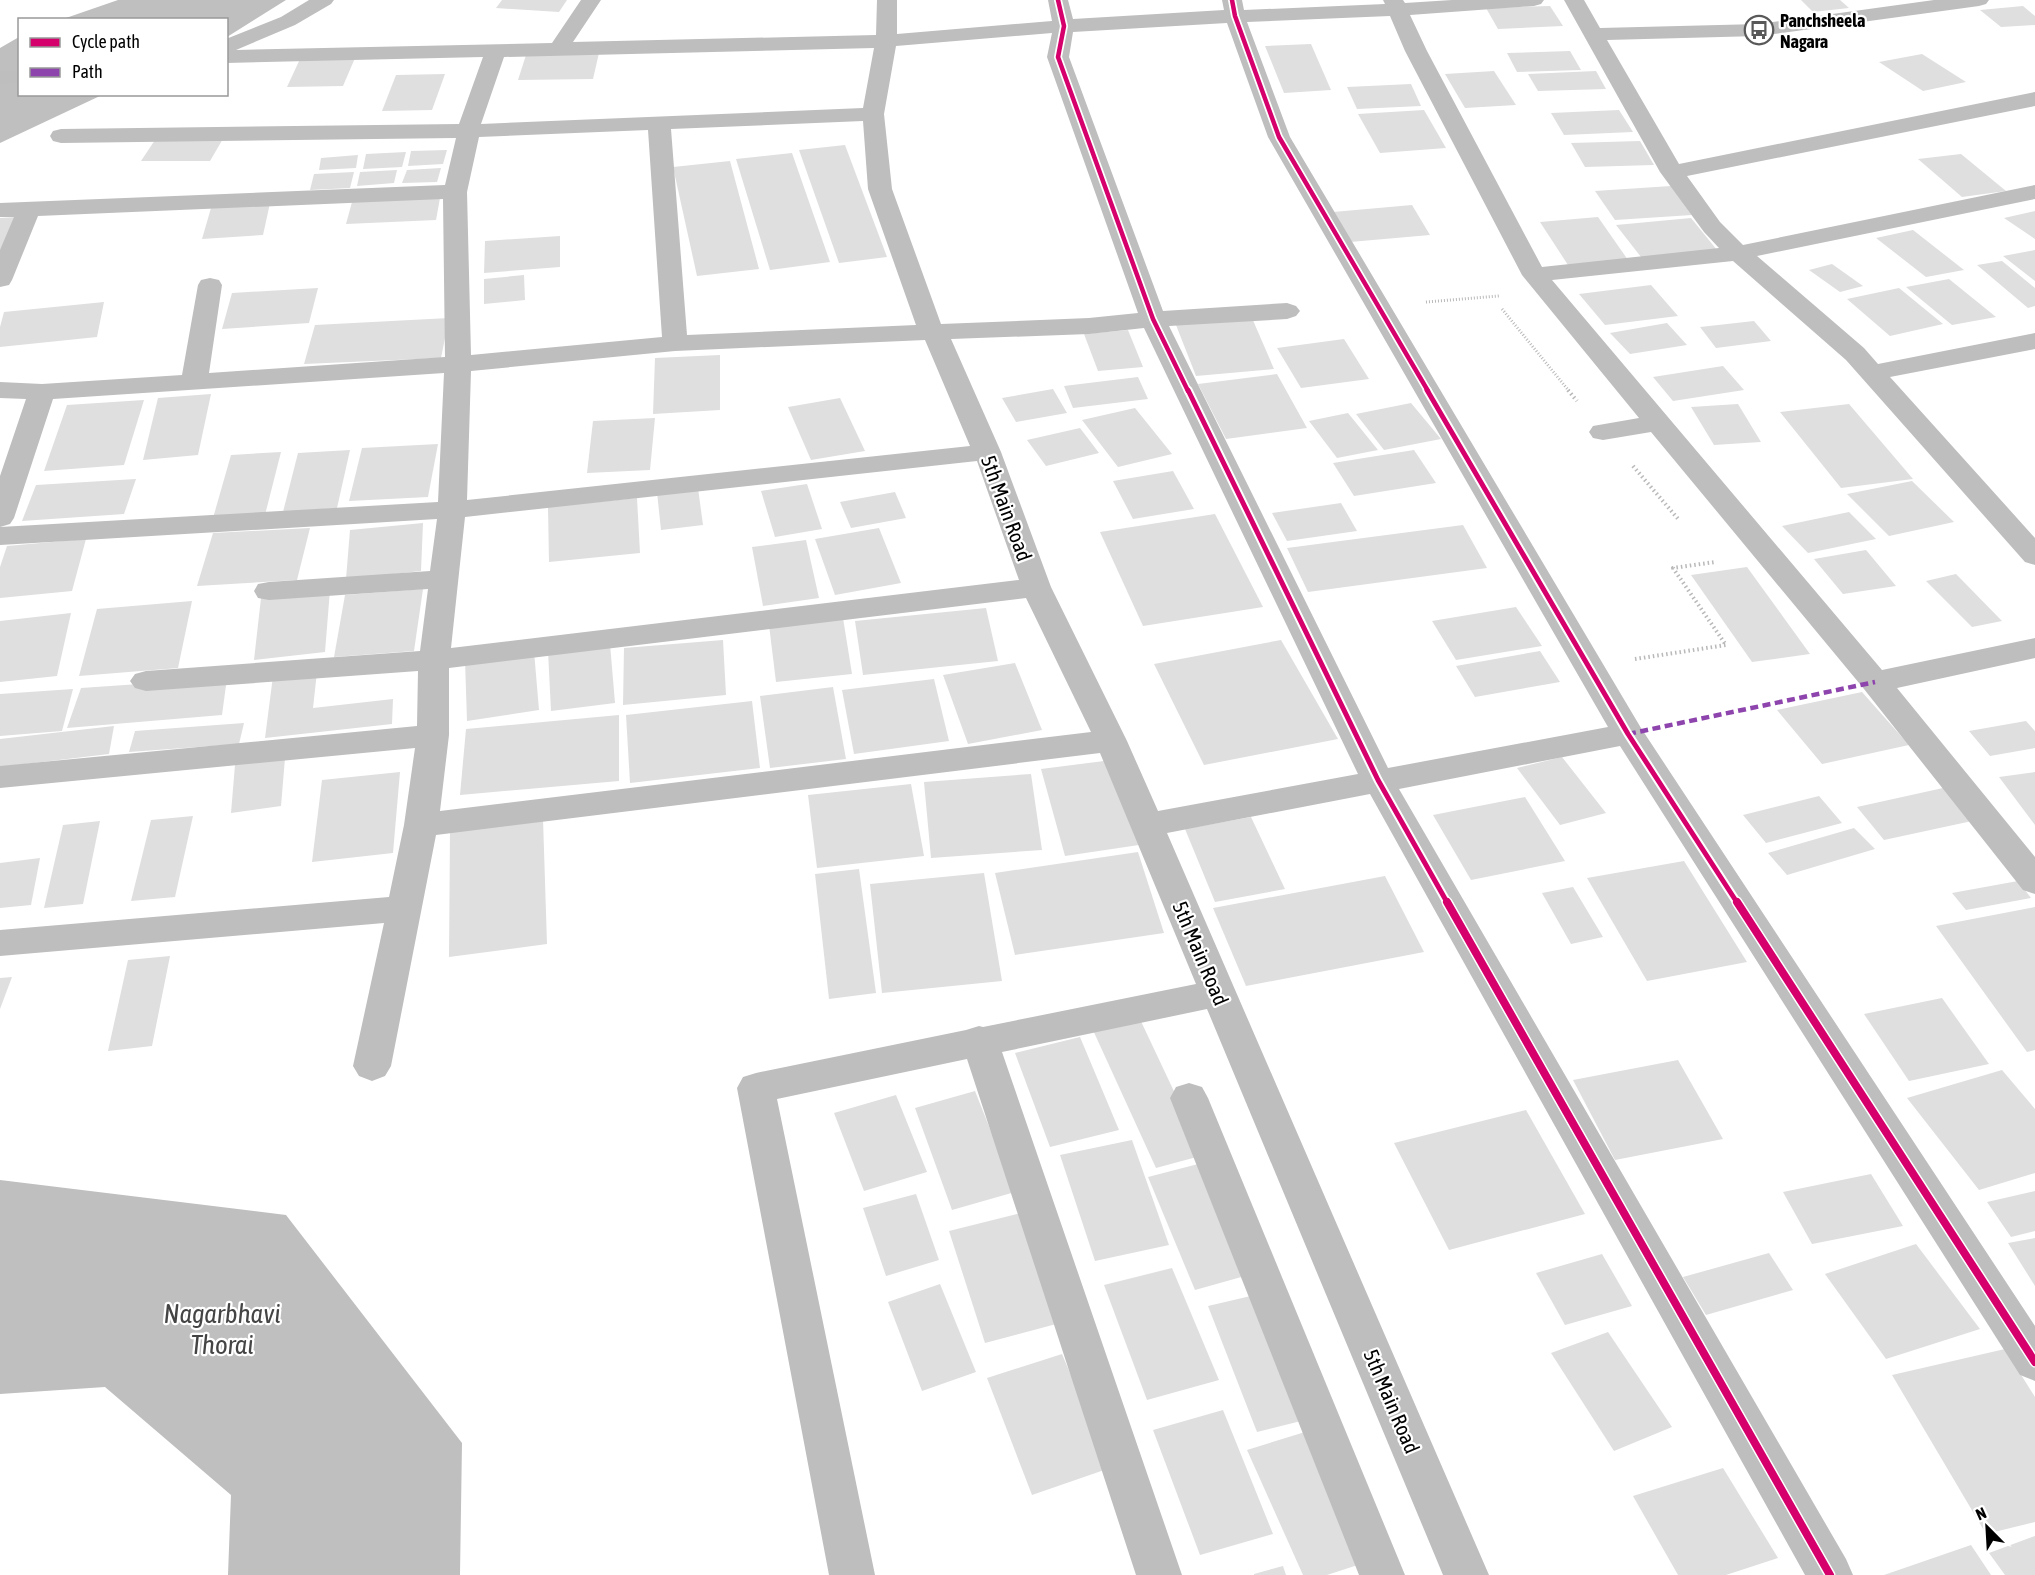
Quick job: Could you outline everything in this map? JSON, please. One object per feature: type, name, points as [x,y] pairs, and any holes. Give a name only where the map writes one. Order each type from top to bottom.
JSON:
[{"type":"street","points":[[228,46],[288,21],[324,0]]},
{"type":"street","points":[[560,48],[591,0]]},
{"type":"street","name":"5th Main Road","points":[[887,0],[886,41],[873,114],[880,189],[933,333],[987,452],[1036,586],[1111,741],[1466,1575]]},
{"type":"street","points":[[228,57],[886,41],[1061,13],[1534,0]]},
{"type":"street","points":[[1574,0],[1672,172],[1712,227],[1738,253],[1856,354],[2035,556]]},
{"type":"street","points":[[1594,34],[1759,30],[1965,1]]},
{"type":"street","points":[[1396,5],[1416,51],[1534,275],[1875,682],[2035,881]]},
{"type":"street","points":[[1233,8],[1279,137],[1628,734],[2035,1362]]},
{"type":"street","points":[[1061,13],[1058,57],[1153,319],[1378,780],[1830,1575]]},
{"type":"street","points":[[372,1066],[422,825],[433,735],[434,660],[452,510],[458,364],[455,192],[468,132],[496,50]]},
{"type":"street","points":[[0,78],[18,76]]},
{"type":"street","points":[[1672,172],[2035,99]]},
{"type":"street","points":[[61,136],[468,132],[873,114]]},
{"type":"street","points":[[659,122],[675,343]]},
{"type":"street","points":[[0,210],[455,192]]},
{"type":"street","points":[[1534,275],[1738,253],[2035,192]]},
{"type":"street","points":[[0,280],[29,209]]},
{"type":"street","points":[[194,382],[210,285]]},
{"type":"street","points":[[0,390],[42,392],[458,364],[675,343],[1089,326],[1153,319],[1287,311]]},
{"type":"street","points":[[1872,373],[2035,341]]},
{"type":"street","points":[[0,518],[42,392]]},
{"type":"street","points":[[1603,432],[1659,423]]},
{"type":"street","points":[[0,536],[452,510],[987,452]]},
{"type":"street","points":[[269,591],[444,579]]},
{"type":"street","points":[[146,681],[434,660],[1036,586]]},
{"type":"street","points":[[1875,682],[2035,648]]},
{"type":"street","points":[[1147,825],[1628,734]]},
{"type":"street","points":[[0,777],[433,735]]},
{"type":"street","points":[[422,825],[1111,741]]},
{"type":"street","points":[[0,943],[405,908]]},
{"type":"street","points":[[852,1575],[756,1088],[979,1040],[1218,993]]},
{"type":"street","points":[[979,1040],[1159,1575]]},
{"type":"street","points":[[1188,1098],[1382,1575]]},
{"type":"path","points":[[1502,309],[1686,528]]},
{"type":"path","points":[[1588,666],[1726,645],[1673,568],[1716,563],[1709,554]]},
{"type":"water","points":[[118,0],[286,0],[228,36],[228,18],[66,18]]},
{"type":"water","points":[[18,38],[18,96],[100,96],[0,143],[0,48]]},
{"type":"water","name":"Nagarbhavi Thorai","points":[[0,1180],[286,1215],[462,1443],[460,1575],[228,1575],[231,1495],[105,1387],[0,1394]]},
{"type":"building","points":[[502,0],[567,0],[559,12],[496,8]]},
{"type":"building","points":[[1801,0],[1840,0],[1849,8],[1813,12]]},
{"type":"building","points":[[1550,6],[1563,26],[1498,29],[1486,8]]},
{"type":"building","points":[[2023,6],[2035,16],[2035,25],[2001,27],[1980,10]]},
{"type":"building","points":[[1311,44],[1331,90],[1284,93],[1265,46]]},
{"type":"building","points":[[1570,51],[1581,70],[1517,72],[1507,53]]},
{"type":"building","points":[[599,53],[593,79],[518,80],[526,55]]},
{"type":"building","points":[[1922,54],[1966,82],[1923,91],[1879,62]]},
{"type":"building","points":[[355,58],[343,86],[287,87],[300,59]]},
{"type":"building","points":[[1494,71],[1516,105],[1465,108],[1445,74]]},
{"type":"building","points":[[1596,71],[1606,89],[1538,91],[1528,74]]},
{"type":"building","points":[[445,74],[432,110],[382,111],[396,75]]},
{"type":"building","points":[[1411,84],[1421,106],[1357,109],[1347,87]]},
{"type":"building","points":[[1424,110],[1446,148],[1380,153],[1358,114]]},
{"type":"building","points":[[1619,110],[1633,132],[1564,135],[1551,113]]},
{"type":"building","points":[[157,137],[224,137],[210,161],[141,161]]},
{"type":"building","points":[[1640,141],[1654,165],[1585,167],[1571,143]]},
{"type":"building","points":[[845,145],[887,257],[839,263],[799,150]]},
{"type":"building","points":[[447,150],[443,164],[408,166],[411,151]]},
{"type":"building","points":[[406,152],[402,167],[363,169],[366,154]]},
{"type":"building","points":[[792,153],[830,262],[770,270],[736,159]]},
{"type":"building","points":[[1961,154],[2006,191],[1962,197],[1918,159]]},
{"type":"building","points":[[358,155],[356,168],[319,170],[321,158]]},
{"type":"building","points":[[730,161],[759,269],[697,276],[673,167]]},
{"type":"building","points":[[441,168],[437,182],[402,183],[407,170]]},
{"type":"building","points":[[397,170],[394,183],[357,186],[360,172]]},
{"type":"building","points":[[354,172],[350,188],[310,190],[314,174]]},
{"type":"building","points":[[1671,186],[1692,215],[1615,220],[1595,191]]},
{"type":"building","points":[[440,198],[436,220],[346,224],[352,202]]},
{"type":"building","points":[[270,203],[263,235],[202,239],[211,208]]},
{"type":"building","points":[[1412,205],[1430,235],[1350,242],[1333,212]]},
{"type":"building","points":[[2035,211],[2035,239],[2004,218]]},
{"type":"building","points":[[17,217],[0,251],[0,218]]},
{"type":"building","points":[[1598,217],[1628,260],[1568,265],[1540,222]]},
{"type":"building","points":[[1691,218],[1717,250],[1641,257],[1616,225]]},
{"type":"building","points":[[1913,230],[1964,270],[1926,277],[1876,238]]},
{"type":"building","points":[[560,236],[560,267],[484,273],[485,241]]},
{"type":"building","points":[[2035,250],[2035,281],[2003,256]]},
{"type":"building","points":[[2002,261],[2035,288],[2035,306],[2028,308],[1977,265]]},
{"type":"building","points":[[1832,264],[1863,286],[1840,292],[1809,270]]},
{"type":"building","points":[[524,275],[525,300],[484,304],[484,279]]},
{"type":"building","points":[[1949,279],[1996,317],[1952,325],[1906,287]]},
{"type":"building","points":[[1651,285],[1678,316],[1605,325],[1579,294]]},
{"type":"building","points":[[318,288],[309,323],[222,329],[232,293]]},
{"type":"building","points":[[1899,288],[1943,324],[1890,336],[1847,299]]},
{"type":"building","points":[[104,302],[97,337],[0,347],[0,327],[4,312]]},
{"type":"building","points":[[449,318],[441,358],[304,364],[315,325]]},
{"type":"building","points":[[1252,318],[1274,369],[1196,376],[1176,325]]},
{"type":"building","points":[[1754,321],[1771,341],[1716,348],[1700,327]]},
{"type":"building","points":[[1667,323],[1687,345],[1630,354],[1610,333]]},
{"type":"building","points":[[1128,330],[1143,367],[1098,371],[1084,334]]},
{"type":"building","points":[[1344,339],[1369,379],[1301,388],[1277,348]]},
{"type":"building","points":[[720,355],[720,410],[653,414],[655,358]]},
{"type":"building","points":[[1723,366],[1744,390],[1673,401],[1653,377]]},
{"type":"building","points":[[1277,374],[1307,428],[1226,439],[1198,384]]},
{"type":"building","points":[[1138,377],[1148,399],[1073,408],[1064,386]]},
{"type":"building","points":[[1053,389],[1067,413],[1016,422],[1002,398]]},
{"type":"building","points":[[211,394],[198,455],[143,460],[158,398]]},
{"type":"building","points":[[840,398],[865,451],[811,460],[788,407]]},
{"type":"building","points":[[144,400],[124,465],[44,471],[67,405]]},
{"type":"building","points":[[1411,403],[1441,439],[1384,450],[1356,414]]},
{"type":"building","points":[[1738,404],[1761,442],[1714,445],[1691,407]]},
{"type":"building","points":[[1849,404],[1913,479],[1841,488],[1780,412]]},
{"type":"building","points":[[1135,408],[1172,454],[1118,467],[1082,420]]},
{"type":"building","points":[[1348,413],[1378,450],[1337,458],[1309,421]]},
{"type":"building","points":[[655,418],[650,470],[587,473],[593,421]]},
{"type":"building","points":[[1080,428],[1099,453],[1046,466],[1027,440]]},
{"type":"building","points":[[438,444],[428,497],[349,501],[362,448]]},
{"type":"building","points":[[350,450],[337,508],[283,512],[298,453]]},
{"type":"building","points":[[1414,450],[1436,483],[1354,496],[1333,463]]},
{"type":"building","points":[[281,452],[265,515],[213,518],[231,455]]},
{"type":"building","points":[[1173,471],[1194,509],[1133,519],[1113,481]]},
{"type":"building","points":[[136,479],[124,514],[22,521],[36,485]]},
{"type":"building","points":[[1912,481],[1954,522],[1889,536],[1847,494]]},
{"type":"building","points":[[807,484],[822,529],[775,537],[761,491]]},
{"type":"building","points":[[698,488],[703,525],[661,530],[657,492]]},
{"type":"building","points":[[895,492],[906,518],[851,528],[840,502]]},
{"type":"building","points":[[637,498],[640,553],[549,562],[548,507]]},
{"type":"building","points":[[1341,503],[1357,531],[1287,541],[1272,513]]},
{"type":"building","points":[[1849,512],[1876,539],[1808,553],[1782,526]]},
{"type":"building","points":[[1215,514],[1263,607],[1143,626],[1100,532]]},
{"type":"building","points":[[423,523],[421,571],[346,579],[350,530]]},
{"type":"building","points":[[1463,525],[1487,568],[1308,592],[1287,548]]},
{"type":"building","points":[[310,528],[297,580],[197,586],[213,533]]},
{"type":"building","points":[[879,528],[901,583],[835,595],[815,539]]},
{"type":"building","points":[[86,539],[72,591],[0,598],[0,567],[7,546]]},
{"type":"building","points":[[806,540],[819,598],[763,606],[752,547]]},
{"type":"building","points":[[1866,550],[1896,586],[1843,594],[1814,559]]},
{"type":"building","points":[[1747,567],[1810,654],[1752,662],[1691,575]]},
{"type":"building","points":[[1956,574],[2002,621],[1972,627],[1926,581]]},
{"type":"building","points":[[423,589],[414,651],[334,657],[345,595]]},
{"type":"building","points":[[330,590],[325,652],[254,660],[261,598]]},
{"type":"building","points":[[192,601],[178,668],[79,676],[97,609]]},
{"type":"building","points":[[1516,607],[1542,646],[1456,660],[1432,621]]},
{"type":"building","points":[[986,608],[998,661],[863,675],[855,621]]},
{"type":"building","points":[[71,613],[57,676],[0,682],[0,621]]},
{"type":"building","points":[[843,618],[852,674],[776,682],[769,625]]},
{"type":"building","points":[[723,640],[726,695],[623,705],[624,648]]},
{"type":"building","points":[[1281,640],[1338,739],[1204,765],[1154,664]]},
{"type":"building","points":[[610,644],[615,703],[551,711],[548,651]]},
{"type":"building","points":[[534,651],[539,710],[467,721],[465,660]]},
{"type":"building","points":[[1540,651],[1560,682],[1475,697],[1456,666]]},
{"type":"building","points":[[1015,663],[1042,730],[968,744],[943,675]]},
{"type":"building","points":[[317,672],[313,708],[393,699],[392,724],[265,738],[273,676]]},
{"type":"building","points":[[227,678],[222,715],[67,728],[81,688]]},
{"type":"building","points":[[934,679],[949,741],[854,754],[842,690]]},
{"type":"building","points":[[833,687],[846,759],[770,768],[760,696]]},
{"type":"building","points":[[73,689],[62,731],[0,736],[0,694]]},
{"type":"building","points":[[1862,692],[1909,745],[1822,764],[1777,710]]},
{"type":"building","points":[[752,701],[760,768],[630,783],[626,715]]},
{"type":"building","points":[[619,715],[619,781],[460,795],[466,729]]},
{"type":"building","points":[[2026,721],[2035,731],[2035,748],[1990,756],[1969,731]]},
{"type":"building","points":[[244,723],[239,744],[129,752],[135,731]]},
{"type":"building","points":[[114,726],[109,754],[0,767],[0,739]]},
{"type":"building","points":[[1562,757],[1606,813],[1560,825],[1517,768]]},
{"type":"building","points":[[285,758],[281,806],[231,813],[235,765]]},
{"type":"building","points":[[1112,760],[1139,845],[1065,856],[1041,769]]},
{"type":"building","points":[[400,772],[393,853],[312,862],[322,780]]},
{"type":"building","points":[[2035,772],[2035,825],[1999,777]]},
{"type":"building","points":[[1031,774],[1042,850],[931,858],[924,782]]},
{"type":"building","points":[[911,784],[924,856],[817,868],[808,795]]},
{"type":"building","points":[[1943,788],[1972,821],[1884,840],[1857,807]]},
{"type":"building","points":[[1819,796],[1842,823],[1766,843],[1743,815]]},
{"type":"building","points":[[1525,797],[1565,861],[1471,880],[1433,815]]},
{"type":"building","points":[[193,816],[175,897],[131,901],[151,820]]},
{"type":"building","points":[[1251,817],[1285,889],[1215,902],[1185,829]]},
{"type":"building","points":[[543,819],[547,944],[449,957],[450,831]]},
{"type":"building","points":[[100,821],[83,904],[44,908],[63,825]]},
{"type":"building","points":[[1854,828],[1875,849],[1787,875],[1768,853]]},
{"type":"building","points":[[1138,852],[1164,933],[1015,955],[995,873]]},
{"type":"building","points":[[40,858],[31,905],[0,908],[0,863]]},
{"type":"building","points":[[1684,861],[1747,962],[1647,981],[1587,878]]},
{"type":"building","points":[[859,869],[876,993],[829,999],[815,874]]},
{"type":"building","points":[[984,873],[1002,981],[882,993],[870,884]]},
{"type":"building","points":[[1385,876],[1424,952],[1246,986],[1213,908]]},
{"type":"building","points":[[2018,881],[2031,898],[1966,910],[1952,893]]},
{"type":"building","points":[[1573,887],[1603,937],[1571,944],[1542,893]]},
{"type":"building","points":[[2035,907],[2035,1050],[2027,1052],[1936,926]]},
{"type":"building","points":[[170,956],[152,1046],[108,1051],[128,960]]},
{"type":"building","points":[[12,977],[0,1009],[0,978]]},
{"type":"building","points":[[1942,998],[1989,1064],[1909,1081],[1864,1014]]},
{"type":"building","points":[[1138,1015],[1204,1155],[1156,1168],[1092,1028]]},
{"type":"building","points":[[1080,1037],[1119,1130],[1050,1147],[1015,1053]]},
{"type":"building","points":[[1678,1060],[1723,1139],[1615,1160],[1573,1080]]},
{"type":"building","points":[[2002,1070],[2035,1109],[2035,1173],[1979,1190],[1907,1098]]},
{"type":"building","points":[[975,1091],[1015,1192],[952,1210],[915,1108]]},
{"type":"building","points":[[896,1095],[927,1172],[864,1191],[834,1113]]},
{"type":"building","points":[[1526,1110],[1585,1214],[1449,1250],[1394,1143]]},
{"type":"building","points":[[1132,1140],[1169,1245],[1095,1261],[1060,1155]]},
{"type":"building","points":[[1202,1163],[1252,1274],[1195,1290],[1148,1177]]},
{"type":"building","points":[[1871,1174],[1903,1226],[1812,1244],[1783,1192]]},
{"type":"building","points":[[2035,1191],[2035,1231],[2011,1237],[1987,1202]]},
{"type":"building","points":[[916,1194],[939,1260],[886,1276],[863,1208]]},
{"type":"building","points":[[1021,1213],[1060,1323],[985,1343],[949,1231]]},
{"type":"building","points":[[2035,1238],[2035,1286],[2008,1243]]},
{"type":"building","points":[[1916,1244],[1980,1329],[1886,1359],[1825,1274]]},
{"type":"building","points":[[1769,1253],[1793,1290],[1706,1315],[1683,1277]]},
{"type":"building","points":[[1602,1254],[1632,1306],[1565,1325],[1536,1273]]},
{"type":"building","points":[[1172,1268],[1219,1380],[1147,1400],[1104,1285]]},
{"type":"building","points":[[940,1284],[976,1372],[922,1391],[888,1302]]},
{"type":"building","points":[[1255,1295],[1305,1420],[1257,1432],[1208,1306]]},
{"type":"building","points":[[1608,1332],[1672,1427],[1614,1451],[1551,1353]]},
{"type":"building","points":[[2005,1349],[2035,1397],[2035,1522],[1986,1534],[1892,1375]]},
{"type":"building","points":[[1062,1354],[1110,1468],[1032,1495],[987,1378]]},
{"type":"building","points":[[1223,1410],[1273,1534],[1200,1555],[1153,1430]]},
{"type":"building","points":[[1305,1432],[1367,1562],[1327,1575],[1303,1575],[1247,1450]]},
{"type":"building","points":[[1723,1468],[1778,1558],[1726,1575],[1678,1575],[1633,1496]]},
{"type":"building","points":[[2035,1536],[2035,1575],[2005,1575],[1989,1553]]},
{"type":"building","points":[[1971,1545],[1991,1575],[1884,1575]]},
{"type":"building","points":[[1283,1566],[1286,1575],[1254,1575],[1254,1574]]},
{"type":"marked path","points":[[1628,734],[1875,682]]},
{"type":"cycle path","points":[[1058,0],[1064,26],[1058,57],[1153,319],[1378,780],[1830,1575]]},
{"type":"cycle path","points":[[1232,0],[1235,16],[1279,137],[1628,734],[2035,1362]]},
{"type":"place","name":"Panchsheela Nagara","points":[[1759,30]]}]
